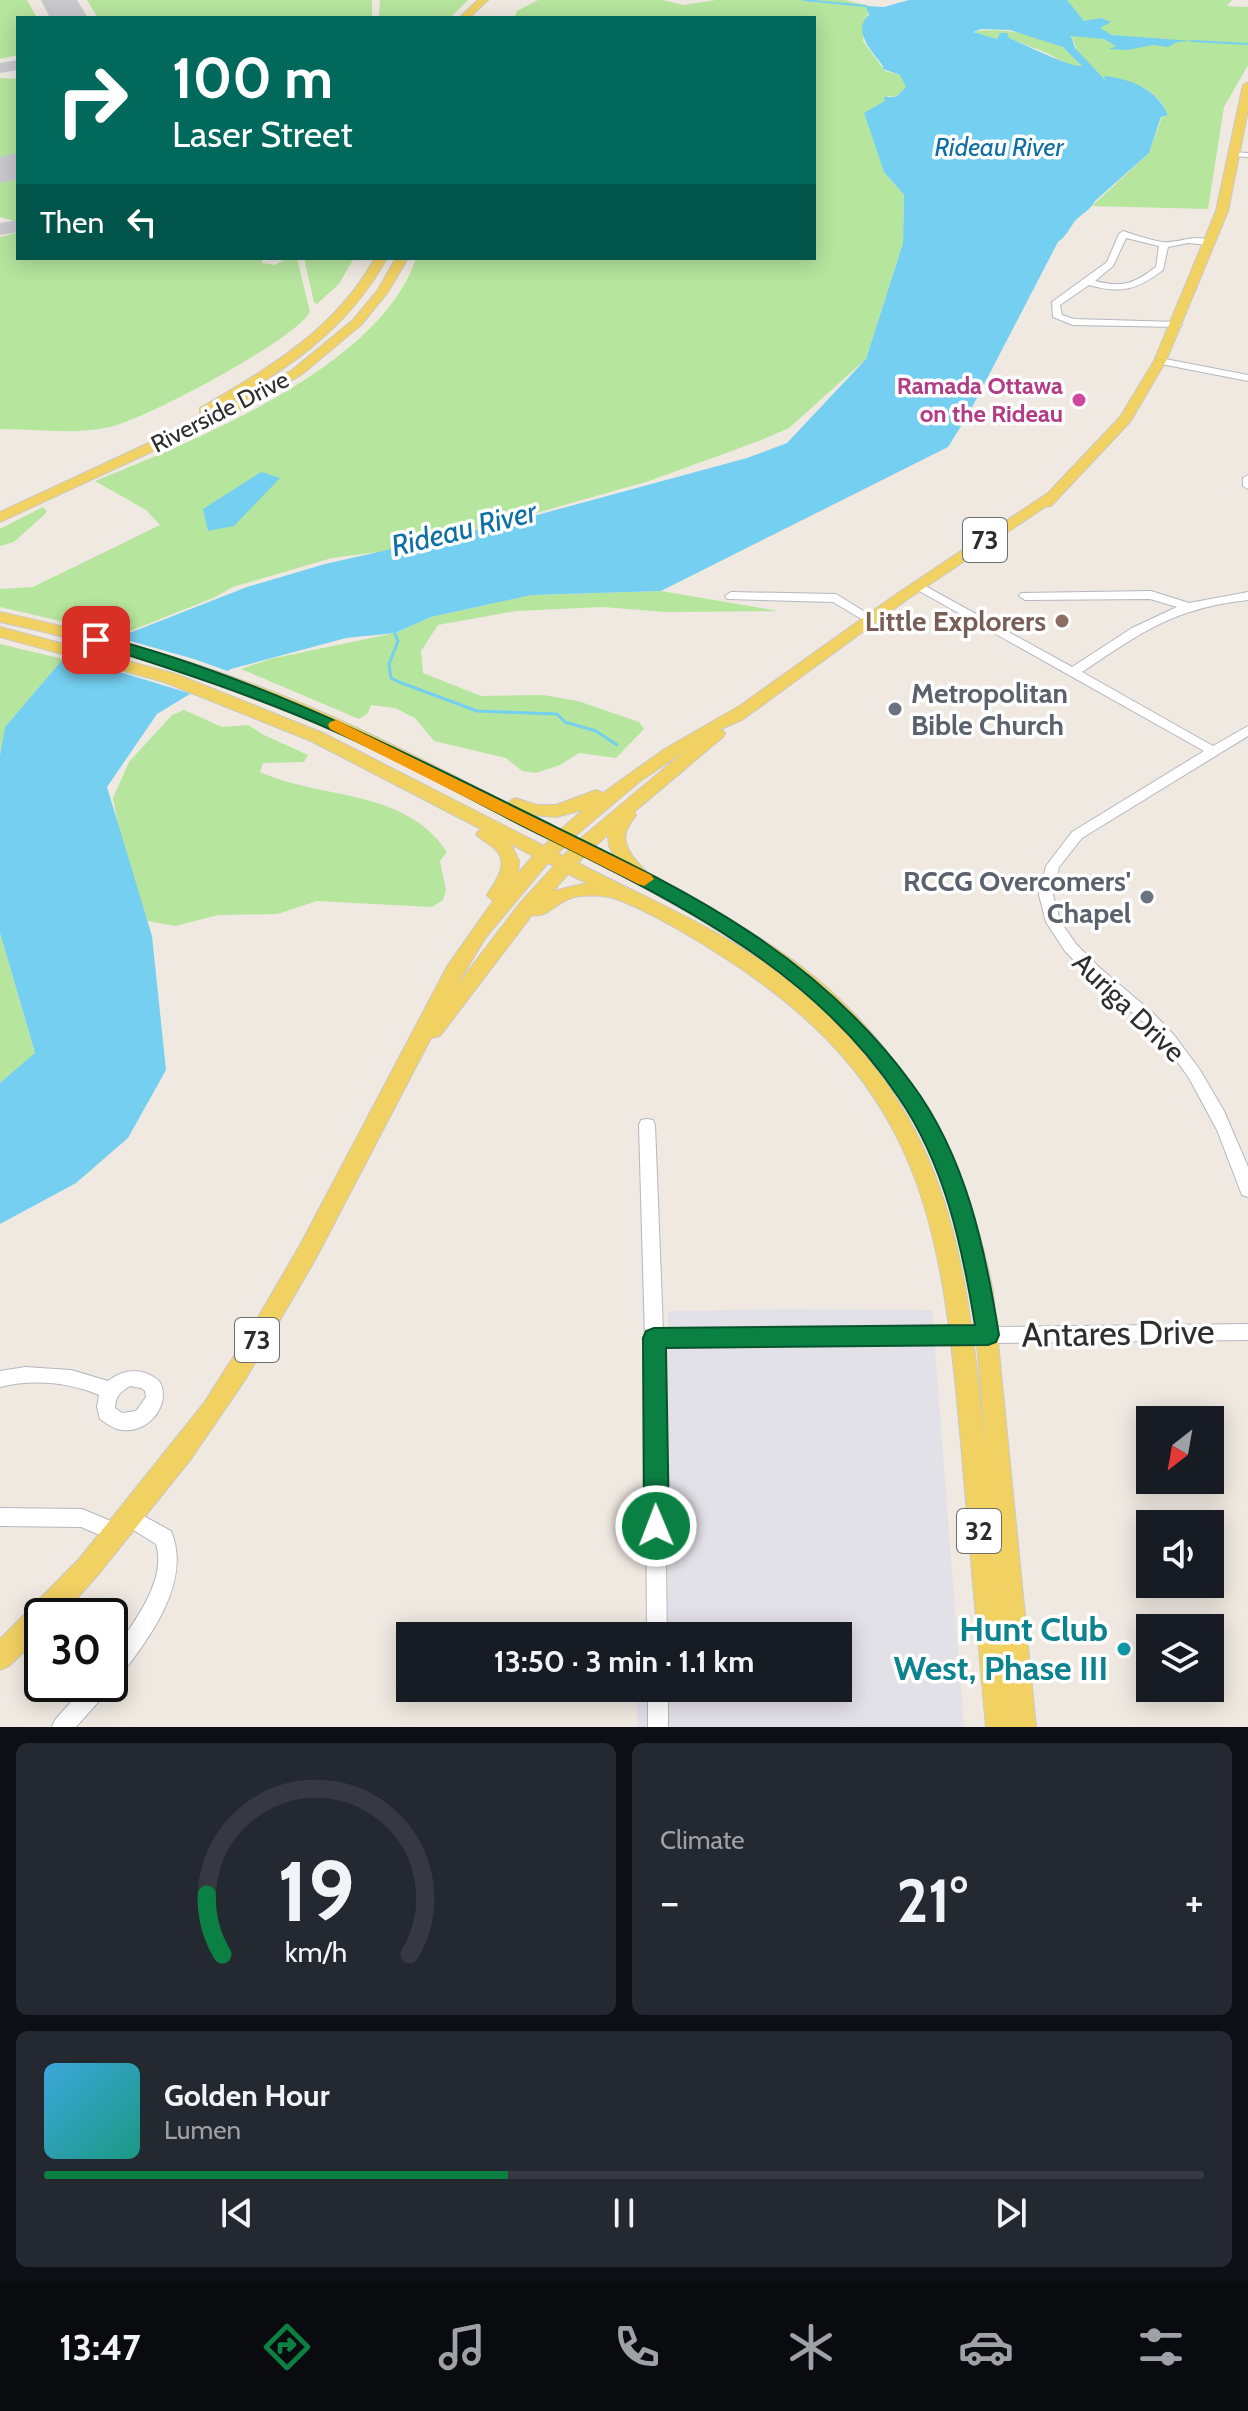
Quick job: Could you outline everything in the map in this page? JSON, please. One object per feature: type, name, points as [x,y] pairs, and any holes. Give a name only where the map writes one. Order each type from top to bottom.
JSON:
[{"type":"main road","points":[[466,16],[483,0]]},
{"type":"main road","name":"73","points":[[59,1598],[122,1525],[211,1412],[258,1339],[414,1056],[462,958],[545,854],[660,757],[744,709],[872,620],[897,611],[923,589],[1023,526],[1125,419],[1160,361],[1177,325],[1222,211],[1242,155],[1248,85]]},
{"type":"main road","name":"Riverside Drive","points":[[0,518],[38,494],[169,430],[278,367],[345,312],[366,286],[380,260]]},
{"type":"main road","name":"Riverside Drive","points":[[0,505],[38,494],[234,408],[303,368],[364,316],[387,287],[401,260]]},
{"type":"main road","name":"32","points":[[5,626],[162,659],[299,709],[430,771],[730,926],[802,978],[857,1029],[892,1072],[932,1136],[959,1199],[976,1260],[975,1335],[999,1727]]},
{"type":"main road","name":"32","points":[[5,626],[143,670],[281,720],[347,751],[712,940],[777,982],[817,1016],[861,1062],[896,1113],[932,1190],[951,1265],[975,1335],[1023,1727]]},
{"type":"main road","name":"73","points":[[414,1056],[510,932],[581,848],[626,806],[744,709]]},
{"type":"main road","points":[[347,751],[497,840],[510,856],[508,876],[480,920],[462,958]]},
{"type":"main road","points":[[643,879],[624,857],[614,834],[662,779],[660,757]]},
{"type":"main road","points":[[430,771],[542,813],[564,812],[578,806],[640,771]]},
{"type":"main road","points":[[510,932],[561,892],[583,888],[627,896]]},
{"type":"main road","name":"73","points":[[0,1657],[24,1635]]},
{"type":"street","points":[[1177,325],[1081,323],[1061,319],[1056,303],[1076,292],[1085,281],[1109,266],[1123,234],[1164,245],[1188,240],[1209,242]]},
{"type":"street","points":[[1085,281],[1114,289],[1128,289],[1160,268],[1164,245]]},
{"type":"street","points":[[1160,361],[1248,378]]},
{"type":"street","points":[[1248,478],[1248,486]]},
{"type":"street","points":[[923,589],[1075,671],[1213,751]]},
{"type":"street","points":[[1025,596],[1151,595],[1184,605]]},
{"type":"street","points":[[731,596],[836,598],[872,620]]},
{"type":"street","points":[[1075,671],[1141,627],[1184,605],[1248,596]]},
{"type":"street","name":"Auriga Drive","points":[[1248,730],[1077,835],[1061,850],[1046,888],[1048,907],[1065,943],[1080,961],[1168,1037],[1204,1085],[1231,1141],[1248,1190]]},
{"type":"street","points":[[647,1125],[654,1338],[657,1622]]},
{"type":"street","name":"Antares Drive","points":[[654,1338],[1248,1332]]},
{"type":"street","points":[[0,1379],[18,1375],[86,1380],[110,1391]]},
{"type":"street","points":[[0,1517],[82,1518],[122,1525],[164,1538],[169,1556],[159,1595],[128,1648]]},
{"type":"street","points":[[62,1727],[85,1702]]},
{"type":"street","points":[[658,1702],[658,1727]]},
{"type":"shaded area","points":[[932,1310],[964,1727],[637,1727],[637,1702],[852,1702],[852,1622],[668,1622],[668,1311]]},
{"type":"green space","points":[[0,0],[27,0],[36,16],[16,16],[16,55],[0,59]]},
{"type":"green space","points":[[87,0],[372,0],[372,16],[97,16]]},
{"type":"green space","points":[[380,0],[468,0],[452,16],[379,16]]},
{"type":"green space","points":[[538,0],[662,0],[683,5],[716,0],[845,0],[869,6],[863,41],[885,71],[901,75],[906,87],[896,97],[888,96],[885,101],[884,172],[904,195],[903,243],[866,359],[789,428],[759,441],[649,481],[519,518],[401,549],[332,558],[233,587],[120,635],[0,607],[0,589],[33,587],[160,525],[146,510],[95,481],[231,422],[325,366],[365,333],[396,297],[415,260],[816,260],[816,16],[515,16],[517,11]]},
{"type":"green space","points":[[1067,0],[1232,0],[1227,6],[1248,7],[1248,65],[1224,107],[1208,209],[1092,206],[1149,153],[1162,117],[1168,115],[1164,106],[1142,87],[1105,76],[1109,81],[1106,81],[1089,64],[1073,67],[1008,38],[1006,34],[1000,33],[997,39],[973,32],[994,30],[1021,33],[1047,40],[1068,51],[1077,50],[1071,35],[1104,39],[1118,46],[1113,48],[1130,49],[1142,44],[1137,38],[1105,32],[1087,23]]},
{"type":"green space","points":[[0,78],[16,79],[16,161],[0,165]]},
{"type":"green space","points":[[16,171],[16,221],[0,217],[0,175]]},
{"type":"green space","points":[[16,233],[16,260],[262,260],[262,263],[275,265],[284,260],[297,260],[310,312],[298,325],[249,359],[128,421],[83,431],[0,429],[0,237]]},
{"type":"green space","points":[[304,260],[353,260],[339,284],[317,304]]},
{"type":"green space","points":[[43,507],[47,512],[14,542],[0,546],[0,529]]},
{"type":"green space","points":[[661,591],[778,611],[666,612],[602,607],[516,611],[438,625],[421,651],[423,673],[481,696],[543,695],[578,701],[639,722],[644,729],[616,758],[579,753],[560,765],[536,773],[522,771],[506,758],[434,741],[415,718],[395,708],[371,705],[368,713],[359,719],[241,669],[270,659],[395,633],[431,617],[532,595]]},
{"type":"green space","points":[[0,644],[63,659],[5,727],[0,755]]},
{"type":"green space","points":[[184,710],[222,727],[248,725],[308,755],[304,762],[263,763],[260,772],[284,781],[361,798],[409,816],[429,831],[447,852],[440,861],[446,890],[443,900],[432,907],[317,901],[277,914],[218,915],[175,926],[148,921],[127,874],[113,798],[129,762],[172,715]]},
{"type":"green space","points":[[0,933],[35,1054],[0,1083]]},
{"type":"water","name":"Rideau River","points":[[909,0],[1067,0],[1084,21],[1101,18],[1111,22],[1100,28],[1112,35],[1193,41],[1177,42],[1168,47],[1153,45],[1127,50],[1109,49],[1116,46],[1104,39],[1071,36],[1075,48],[1106,81],[1104,76],[1141,86],[1157,98],[1168,115],[1161,117],[1149,153],[1095,201],[1058,242],[968,415],[948,447],[661,591],[532,595],[431,617],[395,633],[346,638],[231,669],[157,714],[107,787],[152,936],[166,1070],[128,1138],[76,1183],[0,1224],[0,1083],[35,1053],[0,933],[0,755],[5,727],[63,659],[247,587],[325,564],[515,521],[747,458],[787,443],[866,359],[903,243],[904,195],[884,172],[864,113],[885,101],[884,97],[896,97],[906,87],[900,75],[883,69],[863,34],[864,21],[869,15],[866,6],[884,7]],"holes":[[[982,29],[1010,30],[1063,47],[1082,66],[1047,55],[1009,38],[1007,33],[1000,33],[997,39],[973,32]]]},
{"type":"water","points":[[261,472],[280,478],[234,526],[208,531],[203,509]]},
{"type":"pier","points":[[113,636],[233,673],[195,695],[64,655]]},
{"type":"waterway","points":[[804,0],[866,6]]},
{"type":"waterway","points":[[1192,41],[1248,44]]},
{"type":"waterway","points":[[395,634],[398,641],[389,664],[391,678],[477,711],[557,714],[565,722],[596,731],[617,745]]},
{"type":"taxiway","points":[[0,68],[16,65]]},
{"type":"taxiway","points":[[0,169],[16,165]]},
{"type":"taxiway","points":[[0,229],[16,226]]},
{"type":"runway","points":[[59,0],[68,16]]},
{"type":"runway","points":[[0,170],[16,166]]},
{"type":"slow traffic","points":[[336,725],[644,879]]},
{"type":"place","name":"Ramada Ottawa on the Rideau","points":[[1079,400]]},
{"type":"place","name":"Little Explorers","points":[[1062,621]]},
{"type":"place","name":"Metropolitan Bible Church","points":[[895,709]]},
{"type":"place","name":"RCCG Overcomers' Chapel","points":[[1147,897]]},
{"type":"place","name":"Hunt Club West, Phase III","points":[[1124,1649]]},
{"type":"route","points":[[96,640],[228,681],[342,728],[730,926],[824,997],[857,1029],[907,1092],[932,1136],[959,1199],[976,1260],[988,1335],[654,1338],[656,1526]]}]
